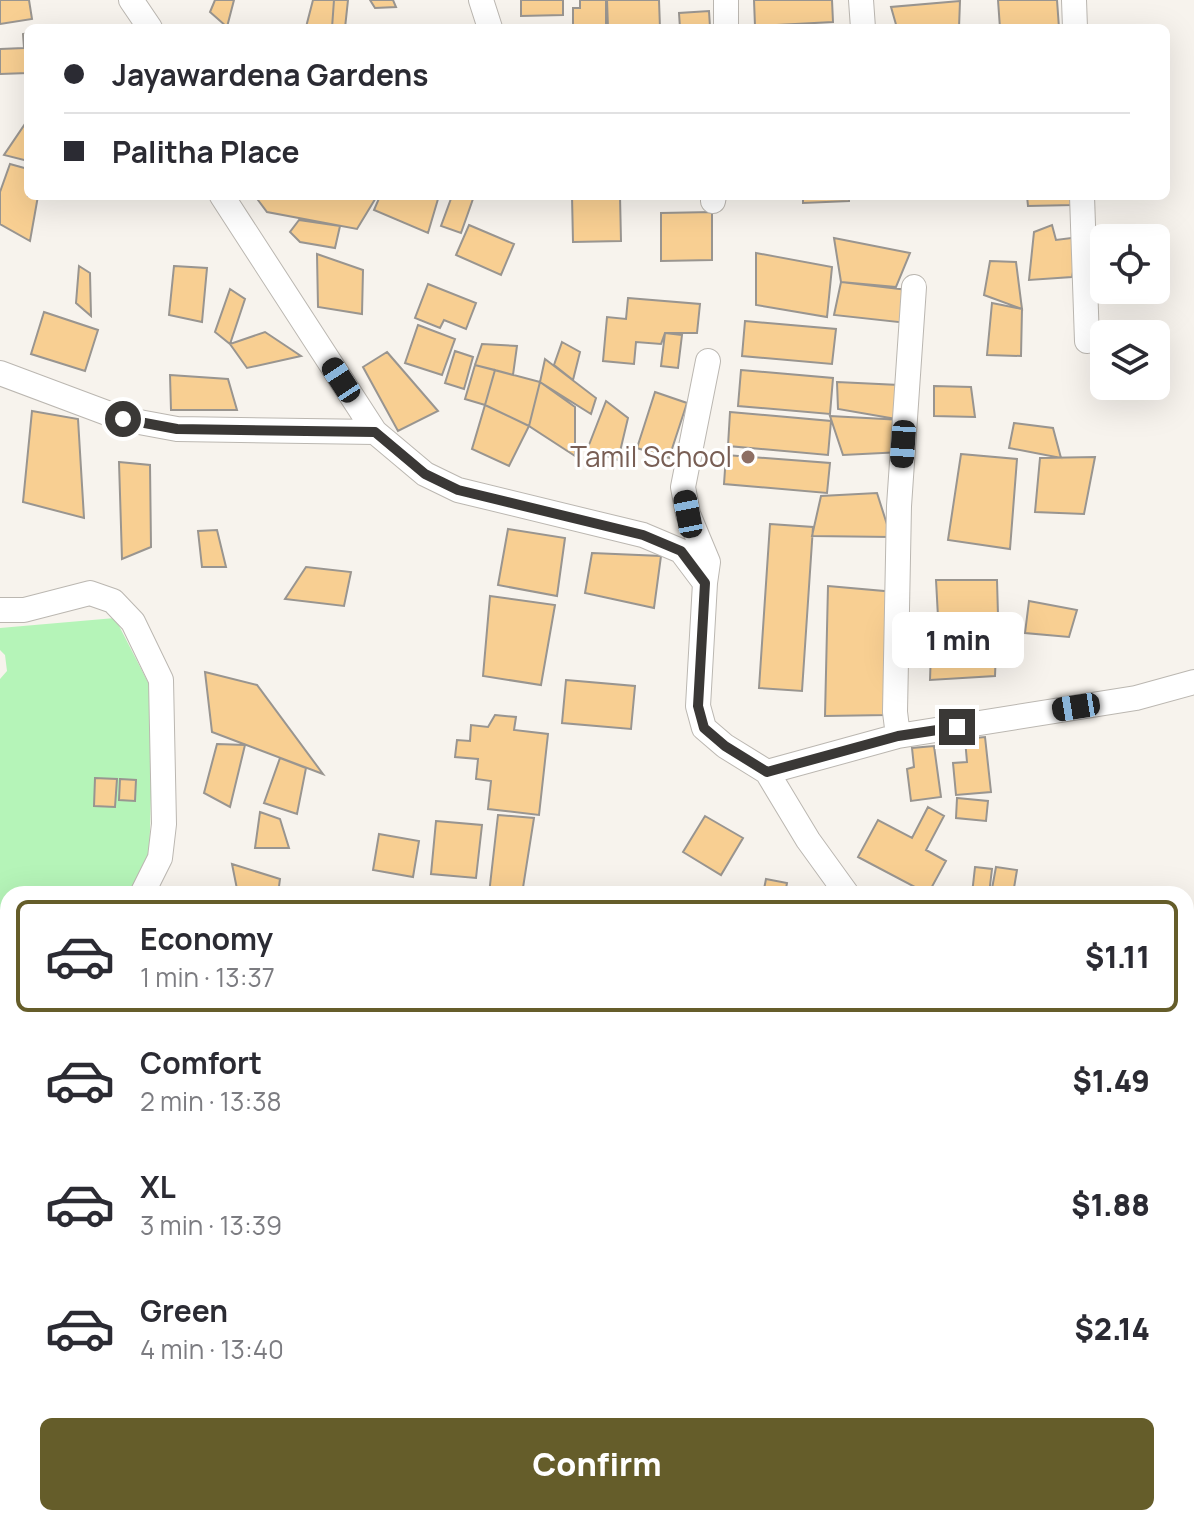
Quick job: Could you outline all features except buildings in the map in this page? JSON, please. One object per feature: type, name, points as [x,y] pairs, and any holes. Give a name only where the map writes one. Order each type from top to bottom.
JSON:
[{"type":"street","points":[[131,0],[147,24]]},
{"type":"street","points":[[481,0],[489,24]]},
{"type":"street","points":[[726,0],[726,24]]},
{"type":"street","points":[[861,0],[863,24]]},
{"type":"street","points":[[1074,0],[1075,24]]},
{"type":"street","points":[[225,200],[375,432],[425,474],[458,490],[643,535],[681,551],[705,583]]},
{"type":"street","points":[[1082,200],[1087,341]]},
{"type":"street","points":[[898,736],[895,712],[899,506],[914,287]]},
{"type":"street","points":[[708,361],[683,487],[688,514],[708,562],[698,706],[704,728],[725,746],[767,772],[808,840],[841,886]]},
{"type":"street","points":[[0,373],[123,419],[177,429],[375,432]]},
{"type":"street","points":[[0,610],[24,610],[90,593],[113,601],[133,622],[161,680],[164,824],[160,858],[146,886]]},
{"type":"street","points":[[767,772],[898,736],[1136,698],[1194,682]]},
{"type":"green space","points":[[115,618],[154,694],[149,863],[137,886],[0,886],[0,679],[7,671],[5,655],[0,650],[0,628]]},
{"type":"place","name":"Tamil School","points":[[748,457]]},
{"type":"route","points":[[123,419],[177,429],[375,432],[425,474],[458,490],[643,535],[681,551],[705,583],[698,706],[704,728],[725,746],[767,772],[898,736],[957,727]]}]
